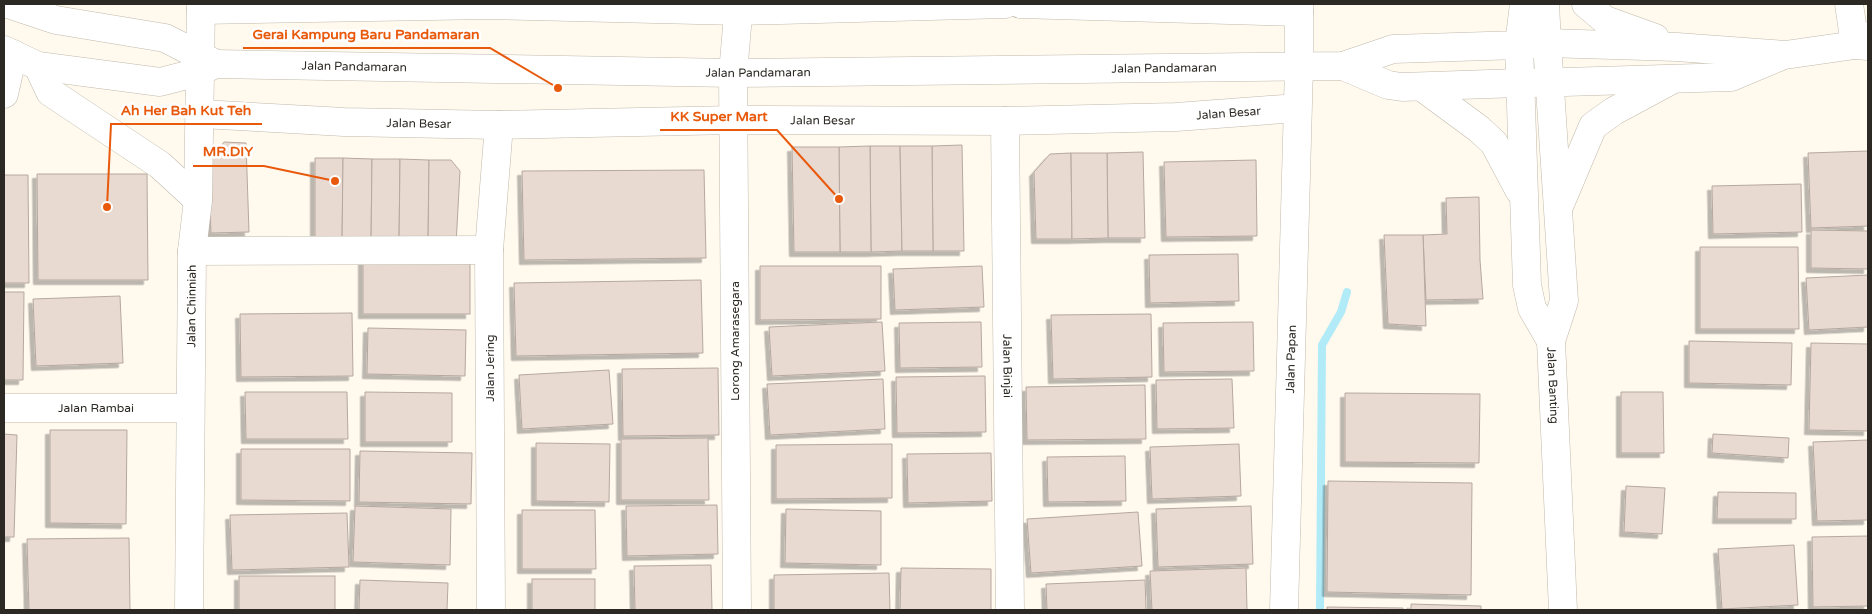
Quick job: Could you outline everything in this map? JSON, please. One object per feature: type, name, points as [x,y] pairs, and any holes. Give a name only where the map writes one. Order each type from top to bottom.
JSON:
[{"type":"street","points":[[8,4],[56,20],[165,38],[205,64]]},
{"type":"street","points":[[201,7],[489,4],[739,8],[1005,4]]},
{"type":"street","points":[[1020,4],[1299,8]]},
{"type":"street","points":[[1524,4],[1519,45],[1519,83],[1527,285],[1532,308],[1551,341]]},
{"type":"street","name":"Jalan Banting","points":[[1546,4],[1548,84],[1564,301],[1551,341],[1563,610]]},
{"type":"street","points":[[1586,4],[1605,20],[1677,47],[1785,55]]},
{"type":"street","points":[[1343,66],[1388,84],[1422,87],[1731,77],[1785,55],[1864,42],[1849,4]]},
{"type":"street","name":"Jalan Chinniah","points":[[189,610],[192,251],[198,200],[205,64],[201,7]]},
{"type":"street","name":"Lorong Amarasegara","points":[[737,610],[734,73],[739,8]]},
{"type":"street","name":"Jalan Papan","points":[[1284,610],[1299,8]]},
{"type":"street","name":"Jalan Pandamaran","points":[[8,52],[38,66],[160,82],[205,64],[734,73],[1299,67],[1343,66],[1393,49],[1547,43],[1677,47]]},
{"type":"street","points":[[4,94],[8,52]]},
{"type":"street","points":[[38,66],[50,92],[160,165],[198,200]]},
{"type":"street","points":[[1558,207],[1593,126],[1614,111],[1672,80]]},
{"type":"street","points":[[1422,87],[1479,129],[1494,143],[1523,198]]},
{"type":"street","name":"Jalan Besar","points":[[201,114],[344,122],[499,125],[734,120],[1005,121],[1176,117],[1297,108]]},
{"type":"street","name":"Jalan Binjai","points":[[1005,121],[1010,610]]},
{"type":"street","name":"Jalan Jering","points":[[491,610],[489,250],[499,125]]},
{"type":"street","points":[[192,251],[489,250]]},
{"type":"street","name":"Jalan Rambai","points":[[4,408],[190,408]]},
{"type":"building","points":[[224,142],[246,143],[249,232],[211,233],[208,163]]},
{"type":"building","points":[[962,145],[964,251],[933,251],[932,146]]},
{"type":"building","points":[[870,146],[900,146],[902,251],[871,252]]},
{"type":"building","points":[[870,146],[871,252],[840,252],[839,147]]},
{"type":"building","points":[[900,146],[932,146],[933,251],[902,251]]},
{"type":"building","points":[[792,147],[839,147],[840,252],[794,252]]},
{"type":"building","points":[[1868,151],[1868,226],[1811,228],[1808,153]]},
{"type":"building","points":[[1143,152],[1145,238],[1108,238],[1107,153]]},
{"type":"building","points":[[1071,153],[1072,239],[1036,239],[1034,172],[1050,154]]},
{"type":"building","points":[[1071,153],[1107,153],[1108,238],[1072,239]]},
{"type":"building","points":[[315,158],[343,158],[342,243],[315,243]]},
{"type":"building","points":[[343,158],[372,159],[371,244],[342,243]]},
{"type":"building","points":[[372,159],[400,159],[399,244],[371,244]]},
{"type":"building","points":[[400,159],[429,160],[428,245],[399,244]]},
{"type":"building","points":[[429,160],[451,160],[460,171],[456,245],[428,245]]},
{"type":"building","points":[[1256,160],[1257,236],[1166,237],[1164,162]]},
{"type":"building","points":[[704,170],[706,258],[524,260],[522,171]]},
{"type":"building","points":[[37,174],[147,174],[148,280],[38,280]]},
{"type":"building","points":[[4,175],[28,175],[29,283],[4,283]]},
{"type":"building","points":[[1801,184],[1802,232],[1713,234],[1712,186]]},
{"type":"building","points":[[1479,197],[1483,299],[1426,300],[1423,235],[1447,234],[1446,198]]},
{"type":"building","points":[[1811,230],[1868,231],[1868,269],[1811,268]]},
{"type":"building","points":[[1384,235],[1423,235],[1426,326],[1388,324]]},
{"type":"building","points":[[1700,247],[1798,247],[1799,329],[1700,329]]},
{"type":"building","points":[[1238,254],[1239,301],[1150,303],[1149,255]]},
{"type":"building","points":[[363,256],[470,256],[470,314],[363,314]]},
{"type":"building","points":[[760,266],[881,266],[881,319],[760,320]]},
{"type":"building","points":[[982,266],[984,307],[895,310],[893,269]]},
{"type":"building","points":[[1868,275],[1868,327],[1809,330],[1806,278]]},
{"type":"building","points":[[701,280],[703,353],[516,356],[514,283]]},
{"type":"building","points":[[4,292],[24,292],[23,380],[4,380]]},
{"type":"building","points":[[120,296],[123,363],[36,366],[33,299]]},
{"type":"building","points":[[352,313],[353,376],[241,377],[240,314]]},
{"type":"building","points":[[1151,314],[1152,377],[1053,379],[1051,315]]},
{"type":"building","points":[[882,322],[885,371],[772,376],[769,327]]},
{"type":"building","points":[[981,322],[982,367],[900,368],[899,323]]},
{"type":"building","points":[[1253,322],[1254,371],[1164,372],[1163,323]]},
{"type":"building","points":[[368,328],[466,330],[465,376],[367,374]]},
{"type":"building","points":[[1689,341],[1792,343],[1791,385],[1689,383]]},
{"type":"building","points":[[1811,343],[1868,344],[1868,431],[1809,430]]},
{"type":"building","points":[[718,368],[719,435],[623,436],[622,369]]},
{"type":"building","points":[[609,370],[613,424],[522,429],[519,375]]},
{"type":"building","points":[[985,376],[986,432],[897,433],[896,377]]},
{"type":"building","points":[[883,379],[885,429],[770,435],[767,384]]},
{"type":"building","points":[[1232,379],[1234,428],[1157,429],[1156,380]]},
{"type":"building","points":[[1145,385],[1146,439],[1027,440],[1026,387]]},
{"type":"building","points":[[245,392],[347,392],[348,439],[246,439]]},
{"type":"building","points":[[365,392],[452,393],[452,442],[365,442]]},
{"type":"building","points":[[1621,392],[1663,392],[1664,453],[1621,453]]},
{"type":"building","points":[[1345,393],[1480,394],[1479,463],[1345,462]]},
{"type":"building","points":[[50,430],[127,430],[126,524],[50,523]]},
{"type":"building","points":[[4,434],[17,435],[14,537],[4,537]]},
{"type":"building","points":[[1713,434],[1789,438],[1788,458],[1712,453]]},
{"type":"building","points":[[708,438],[709,500],[621,500],[621,439]]},
{"type":"building","points":[[1868,440],[1868,520],[1817,521],[1813,442]]},
{"type":"building","points":[[536,443],[610,444],[609,502],[536,501]]},
{"type":"building","points":[[892,444],[892,498],[776,499],[776,445]]},
{"type":"building","points":[[1239,444],[1241,496],[1152,499],[1150,447]]},
{"type":"building","points":[[241,449],[350,449],[350,501],[241,500]]},
{"type":"building","points":[[360,451],[472,453],[471,504],[359,502]]},
{"type":"building","points":[[991,453],[992,501],[908,503],[907,454]]},
{"type":"building","points":[[1125,456],[1126,501],[1048,502],[1047,457]]},
{"type":"building","points":[[1328,481],[1472,483],[1471,595],[1327,592]]},
{"type":"building","points":[[1626,486],[1665,488],[1662,534],[1624,532]]},
{"type":"building","points":[[1718,492],[1796,493],[1796,519],[1717,519]]},
{"type":"building","points":[[717,505],[718,554],[627,556],[626,506]]},
{"type":"building","points":[[355,506],[451,509],[450,565],[353,562]]},
{"type":"building","points":[[1251,506],[1253,564],[1158,567],[1156,509]]},
{"type":"building","points":[[786,509],[881,511],[881,565],[785,563]]},
{"type":"building","points":[[522,510],[595,510],[596,569],[522,569]]},
{"type":"building","points":[[1138,512],[1142,566],[1031,573],[1027,519]]},
{"type":"building","points":[[347,513],[349,567],[232,570],[230,515]]},
{"type":"building","points":[[1868,536],[1868,606],[1813,607],[1812,537]]},
{"type":"building","points":[[129,538],[130,610],[29,610],[27,539]]},
{"type":"building","points":[[1794,545],[1798,605],[1722,609],[1718,549]]},
{"type":"building","points":[[711,565],[712,610],[635,610],[634,566]]},
{"type":"building","points":[[901,568],[991,569],[991,610],[900,610]]},
{"type":"building","points":[[1246,568],[1247,610],[1152,610],[1150,571]]},
{"type":"building","points":[[889,573],[890,610],[774,610],[774,575]]},
{"type":"building","points":[[239,576],[335,576],[335,610],[239,610]]},
{"type":"building","points":[[532,579],[595,579],[595,610],[532,610]]},
{"type":"building","points":[[360,580],[448,583],[447,610],[359,610]]},
{"type":"building","points":[[1145,580],[1146,610],[1047,610],[1046,584]]},
{"type":"building","points":[[1411,604],[1481,606],[1481,610],[1411,610]]},
{"type":"building","points":[[1327,607],[1403,608],[1403,610],[1327,610]]},
{"type":"waterway","points":[[1320,610],[1322,345],[1341,312],[1347,292]]},
{"type":"place","name":"Gerai Kampung Baru Pandamaran","points":[[558,88]]},
{"type":"place","name":"MR.DIY","points":[[335,181]]},
{"type":"place","name":"KK Super Mart","points":[[839,199]]},
{"type":"place","name":"Ah Her Bah Kut Teh","points":[[107,207]]}]
